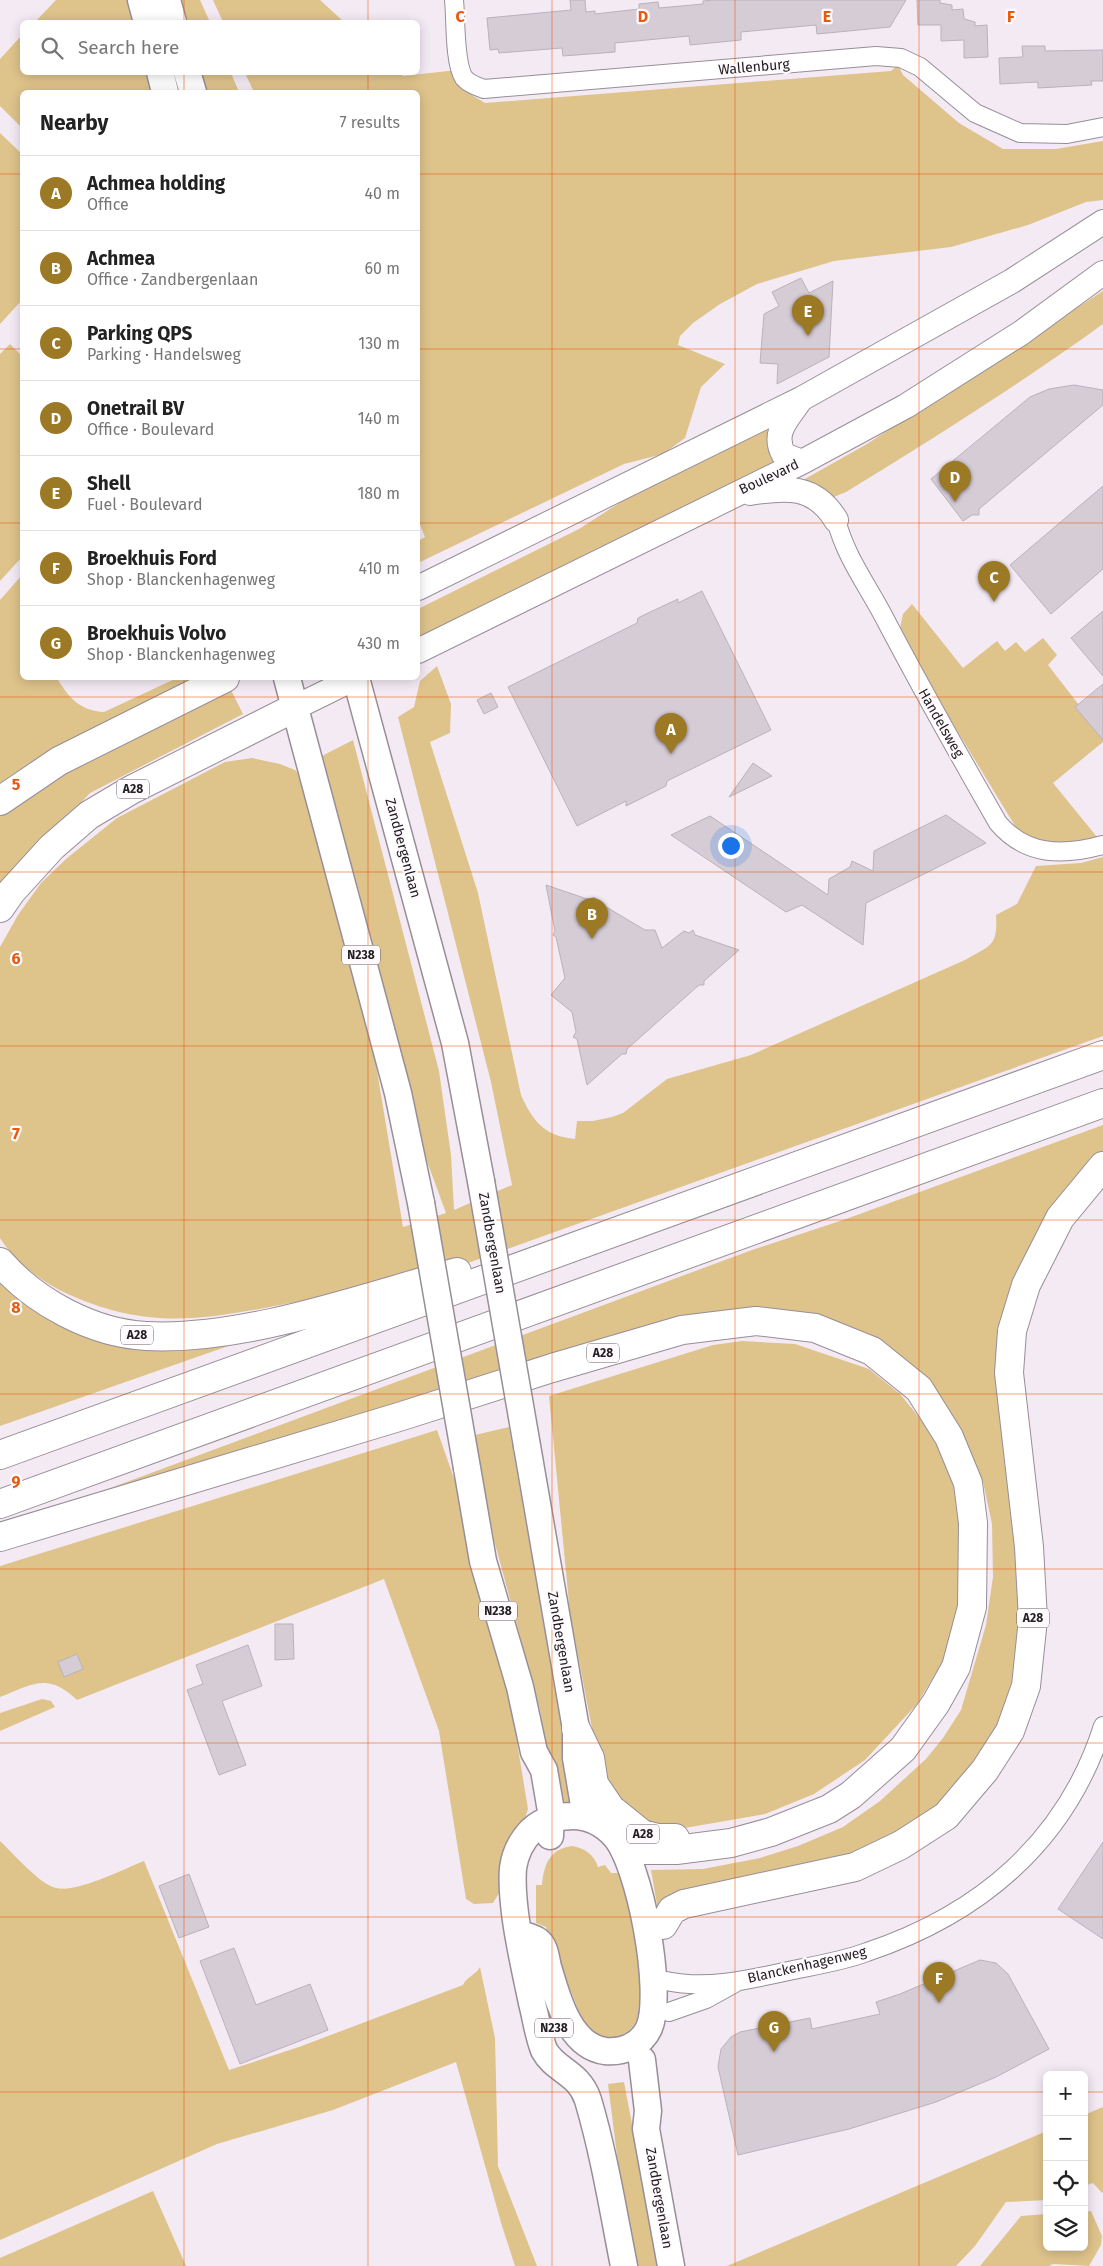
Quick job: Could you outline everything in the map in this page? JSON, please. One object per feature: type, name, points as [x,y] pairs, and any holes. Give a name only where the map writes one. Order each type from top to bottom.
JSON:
[{"type":"highway","points":[[0,801],[59,761],[221,680]]},
{"type":"highway","name":"A28","points":[[0,908],[11,892],[52,846],[89,815],[131,790],[294,708]]},
{"type":"highway","name":"A28","points":[[0,1455],[1103,1055]]},
{"type":"highway","points":[[0,1504],[1103,1103]]},
{"type":"highway","name":"A28","points":[[664,1925],[672,1910],[684,1904],[855,1868],[901,1845],[946,1816],[984,1770],[1010,1731],[1026,1686],[1033,1619],[1029,1547],[1009,1373],[1012,1331],[1026,1285],[1060,1218],[1103,1166]]},
{"type":"highway","name":"A28","points":[[0,1262],[42,1300],[104,1328],[144,1336],[188,1336],[240,1329],[293,1317],[664,1215]]},
{"type":"highway","name":"A28","points":[[0,1536],[682,1330],[756,1320],[815,1328],[872,1351],[919,1389],[948,1437],[968,1483],[973,1524],[972,1607],[956,1667],[936,1703],[903,1749],[851,1795],[829,1809],[771,1832],[732,1843],[627,1856]]},
{"type":"highway","name":"A28","points":[[576,1729],[590,1758],[594,1784],[600,1797],[624,1822],[642,1834],[658,1838],[682,1838],[731,1830],[771,1832]]},
{"type":"main road","points":[[141,0],[146,20]]},
{"type":"main road","points":[[167,0],[172,20]]},
{"type":"main road","points":[[161,75],[164,90]]},
{"type":"main road","points":[[188,75],[192,90]]},
{"type":"main road","points":[[420,587],[801,399],[1012,281],[1103,222]]},
{"type":"main road","name":"Boulevard","points":[[420,650],[729,496],[802,462],[906,406],[1021,333],[1103,273]]},
{"type":"main road","points":[[801,399],[780,427],[778,441],[784,455],[802,462]]},
{"type":"main road","points":[[729,496],[773,489],[804,492],[819,498],[828,507],[836,520]]},
{"type":"main road","name":"N238","points":[[287,680],[398,1093],[420,1203],[483,1561],[520,1687],[534,1752],[544,1770],[546,1828],[525,1838],[515,1860],[515,1901],[525,1936],[542,2043],[552,2060],[581,2070],[580,2083],[588,2100],[605,2165],[624,2266]]},
{"type":"main road","points":[[294,708],[352,680]]},
{"type":"main road","name":"Zandbergenlaan","points":[[357,680],[455,1043],[528,1446],[576,1729],[576,1758],[586,1817]]},
{"type":"main road","points":[[546,1828],[564,1816],[586,1817],[604,1826],[616,1836],[627,1856],[669,2012],[667,2025],[659,2044],[633,2058],[604,2069],[581,2070]]},
{"type":"main road","points":[[546,1828],[563,1833],[583,1834],[598,1842],[613,1860],[627,1856]]},
{"type":"main road","points":[[633,2058],[650,2026],[660,1980],[664,1925]]},
{"type":"main road","name":"N238","points":[[525,1936],[543,1946],[559,1998],[579,2038],[585,2044],[601,2050],[633,2058]]},
{"type":"main road","name":"Zandbergenlaan","points":[[633,2058],[648,2111],[646,2129],[671,2266]]},
{"type":"street","name":"Wallenburg","points":[[454,0],[460,64],[464,77],[474,85],[484,89],[876,56],[901,58],[920,67],[975,113],[1020,133],[1067,134],[1103,127]]},
{"type":"street","name":"Handelsweg","points":[[836,520],[847,553],[884,616],[920,687],[998,823],[1005,831],[1024,845],[1046,851],[1076,850],[1103,845]]},
{"type":"street","name":"Blanckenhagenweg","points":[[660,1980],[685,1984],[737,1982],[868,1952],[950,1917],[993,1888],[1009,1874],[1059,1819],[1094,1756],[1103,1726]]},
{"type":"street","name":"Blanckenhagenweg","points":[[669,2012],[706,1999],[737,1982]]},
{"type":"shaded area","points":[[56,0],[200,0],[209,20],[37,20]]},
{"type":"shaded area","points":[[213,0],[320,0],[342,20],[222,20]]},
{"type":"shaded area","points":[[20,37],[20,75],[232,75],[238,90],[20,90],[20,126],[0,106],[0,59]]},
{"type":"shaded area","points":[[898,65],[903,75],[959,123],[1003,149],[1056,149],[1103,141],[1103,200],[1086,202],[1028,225],[951,247],[834,261],[757,284],[720,304],[693,323],[680,336],[678,345],[725,364],[701,387],[685,438],[663,454],[624,464],[420,562],[420,540],[425,537],[420,525],[420,90],[253,90],[246,75],[403,76],[457,70],[470,94],[485,103],[891,71]]},
{"type":"shaded area","points":[[0,133],[20,152],[20,302],[0,324]]},
{"type":"shaded area","points":[[1103,291],[1103,324],[1008,389],[912,451],[846,492],[829,499],[796,484],[867,444]]},
{"type":"shaded area","points":[[10,344],[20,354],[20,559],[0,581],[0,354]]},
{"type":"shaded area","points":[[766,428],[781,460],[420,638],[420,608],[579,529],[635,493]]},
{"type":"shaded area","points":[[20,577],[20,680],[58,680],[70,697],[88,709],[104,712],[173,680],[202,680],[51,753],[19,771],[0,786],[0,600]]},
{"type":"shaded area","points":[[912,604],[963,668],[997,641],[1005,651],[1016,642],[1025,652],[1043,638],[1057,655],[1048,665],[1103,736],[1103,742],[1053,783],[1097,837],[1077,843],[1026,844],[947,714],[900,628],[903,614]]},
{"type":"shaded area","points":[[437,666],[451,704],[450,733],[430,742],[478,893],[521,1095],[535,1120],[548,1131],[556,1135],[575,1139],[577,1121],[593,1121],[623,1113],[667,1079],[751,1055],[965,960],[991,944],[996,933],[996,915],[1017,904],[1036,866],[1081,863],[1103,857],[1103,1036],[412,1283],[368,1289],[237,1313],[182,1318],[156,1318],[100,1307],[50,1285],[22,1264],[0,1238],[0,947],[18,915],[41,883],[66,859],[117,818],[225,762],[252,758],[280,764],[295,770],[304,780],[374,1053],[403,1227],[446,1213],[421,1145],[382,996],[359,891],[320,757],[353,740],[439,1071],[451,1155],[454,1210],[512,1185],[491,1082],[398,717],[414,707],[420,681]]},
{"type":"shaded area","points":[[228,684],[243,714],[90,793],[45,841],[0,900],[0,816],[32,790]]},
{"type":"shaded area","points":[[1103,1125],[1103,1161],[1017,1322],[1035,1593],[1015,1693],[976,1767],[942,1803],[869,1850],[658,1910],[651,1870],[703,1869],[760,1858],[798,1846],[843,1827],[880,1801],[926,1759],[943,1738],[961,1710],[986,1625],[993,1577],[992,1524],[983,1482],[963,1439],[909,1367],[758,1316],[0,1529],[752,1250],[846,1219]]},
{"type":"shaded area","points":[[0,1283],[29,1306],[181,1345],[234,1344],[0,1426]]},
{"type":"shaded area","points":[[742,1341],[795,1344],[869,1369],[900,1394],[927,1427],[951,1467],[970,1536],[955,1641],[917,1704],[865,1760],[814,1794],[765,1814],[679,1829],[650,1827],[608,1790],[601,1776],[570,1613],[549,1396],[713,1345]]},
{"type":"shaded area","points":[[509,1427],[575,1803],[557,1806],[540,1710],[494,1540],[475,1435]]},
{"type":"shaded area","points":[[437,1430],[456,1484],[482,1594],[508,1688],[528,1809],[504,1885],[493,1903],[474,1904],[466,1899],[439,1731],[384,1579],[77,1700],[67,1691],[49,1683],[31,1685],[0,1697],[0,1566]]},
{"type":"shaded area","points":[[42,1699],[51,1701],[55,1707],[0,1731],[0,1713]]},
{"type":"shaded area","points":[[0,1841],[34,1875],[56,1888],[65,1889],[88,1884],[144,1861],[229,2070],[299,2047],[463,1985],[480,1967],[495,2038],[498,2166],[537,2266],[515,2266],[456,2062],[333,2110],[217,2144],[0,2240]]},
{"type":"shaded area","points":[[572,1846],[588,1852],[598,1867],[605,1865],[611,1873],[627,1873],[635,1898],[642,2000],[639,2000],[635,2023],[627,2032],[615,2037],[603,2038],[597,2036],[588,2027],[581,2016],[569,1987],[562,1989],[546,1927],[536,1923],[536,1885],[542,1885],[546,1865],[553,1854]]},
{"type":"shaded area","points":[[624,2082],[659,2266],[631,2266],[608,2084]]},
{"type":"shaded area","points":[[1103,2107],[1102,2193],[1093,2183],[1088,2185],[1088,2113]]},
{"type":"shaded area","points":[[1043,2133],[1043,2200],[1006,2202],[975,2246],[956,2266],[727,2266]]},
{"type":"shaded area","points":[[153,2191],[186,2266],[0,2266],[0,2258]]},
{"type":"shaded area","points":[[1088,2211],[1091,2211],[1102,2236],[1101,2245],[1089,2266],[1053,2264],[1049,2266],[980,2266],[1021,2216],[1043,2214],[1043,2251],[1088,2251]]},
{"type":"building","points":[[570,0],[585,0],[586,12],[595,11],[595,14],[639,9],[639,4],[658,2],[659,8],[703,4],[703,1],[713,0],[906,0],[890,27],[817,34],[816,25],[741,32],[741,40],[690,45],[689,36],[615,43],[615,52],[563,56],[562,48],[499,53],[498,49],[490,50],[487,18],[571,10]]},
{"type":"building","points":[[917,0],[940,0],[940,3],[952,5],[952,10],[963,9],[964,19],[975,22],[975,26],[987,25],[988,57],[964,58],[964,40],[941,41],[941,25],[918,25]]},
{"type":"building","points":[[1022,46],[1045,46],[1045,51],[1103,50],[1103,81],[1091,81],[1092,85],[1038,88],[1038,82],[1000,84],[999,58],[1023,57]]},
{"type":"building","points":[[801,278],[809,293],[833,281],[829,357],[777,384],[778,364],[760,363],[764,314],[779,306],[772,292]]},
{"type":"building","points":[[1074,385],[1103,390],[1103,405],[979,509],[979,515],[972,515],[963,521],[931,479],[1030,397],[1049,389]]},
{"type":"building","points":[[1103,486],[1103,569],[1051,614],[1010,565]]},
{"type":"building","points":[[702,591],[771,730],[667,781],[666,786],[626,806],[626,801],[577,826],[508,687],[637,623],[638,618],[646,614],[678,599],[678,603]]},
{"type":"building","points":[[1103,611],[1103,676],[1071,638]]},
{"type":"building","points":[[1103,684],[1103,740],[1075,707]]},
{"type":"building","points":[[491,693],[498,707],[484,714],[477,700]]},
{"type":"building","points":[[753,763],[772,776],[729,797]]},
{"type":"building","points":[[946,815],[986,843],[866,903],[863,945],[802,905],[786,912],[671,835],[710,816],[828,895],[829,879],[850,867],[852,861],[873,871],[874,851]]},
{"type":"building","points":[[546,885],[590,900],[594,897],[596,901],[645,930],[655,930],[662,948],[684,931],[689,933],[693,930],[695,935],[739,950],[704,981],[704,985],[699,985],[627,1049],[626,1054],[622,1054],[587,1085],[577,1039],[573,1037],[576,1032],[572,1012],[551,995],[565,978],[556,937],[553,935],[555,931]]},
{"type":"building","points":[[275,1624],[293,1624],[294,1659],[275,1660]]},
{"type":"building","points":[[248,1645],[262,1686],[222,1701],[246,1765],[219,1775],[187,1690],[203,1684],[196,1665]]},
{"type":"building","points":[[77,1654],[83,1669],[64,1677],[58,1662]]},
{"type":"building","points":[[1103,1842],[1103,1939],[1058,1909]]},
{"type":"building","points":[[189,1874],[209,1927],[179,1938],[159,1886]]},
{"type":"building","points":[[234,1948],[256,2005],[310,1984],[328,2030],[240,2064],[200,1961]]},
{"type":"building","points":[[980,1960],[996,1963],[1008,1974],[1049,2049],[996,2077],[936,2102],[849,2129],[738,2155],[718,2067],[721,2049],[731,2037],[740,2032],[810,2018],[812,2029],[880,2014],[876,2002],[900,1994]]},
{"type":"place","name":"Shell","points":[[808,336]]},
{"type":"place","name":"Onetrail BV","points":[[955,502]]},
{"type":"place","name":"Parking QPS","points":[[994,602]]},
{"type":"place","name":"Achmea holding","points":[[671,754]]},
{"type":"place","name":"Achmea","points":[[592,939]]},
{"type":"place","name":"Broekhuis Ford","points":[[939,2003]]},
{"type":"place","name":"Broekhuis Volvo","points":[[774,2052]]}]
